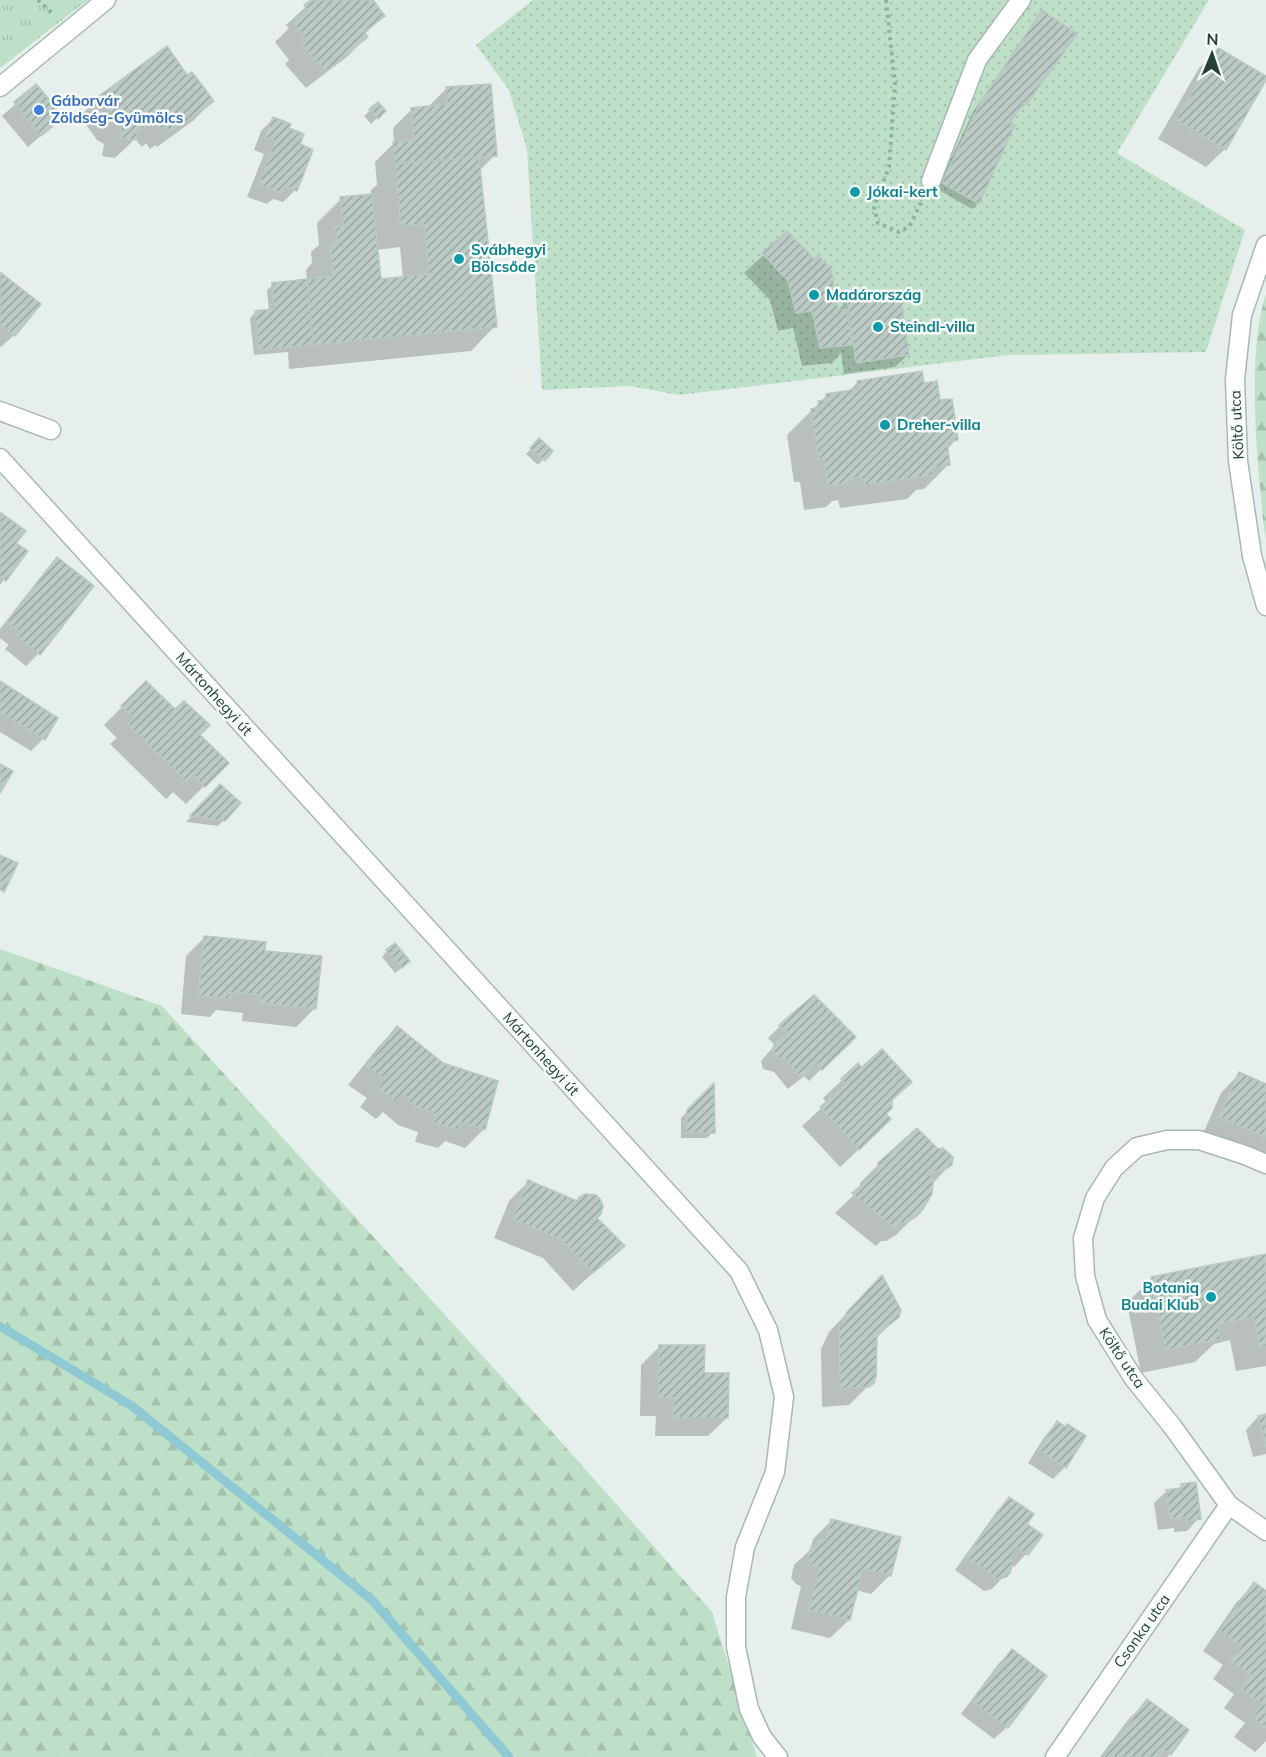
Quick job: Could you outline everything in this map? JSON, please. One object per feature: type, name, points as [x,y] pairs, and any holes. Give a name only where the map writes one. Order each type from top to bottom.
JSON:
[{"type":"street","points":[[0,87],[106,0]]},
{"type":"street","points":[[931,181],[977,60],[1021,0]]},
{"type":"street","name":"Költő utca","points":[[1266,245],[1242,315],[1235,379],[1238,461],[1252,556],[1266,606]]},
{"type":"street","points":[[0,411],[51,430]]},
{"type":"street","name":"Mártonhegyi út","points":[[0,458],[739,1271],[768,1330],[784,1397],[775,1472],[745,1547],[736,1597],[736,1647],[749,1709],[762,1737],[778,1757]]},
{"type":"street","name":"Költő utca","points":[[1266,1164],[1199,1140],[1167,1140],[1137,1147],[1114,1168],[1095,1198],[1083,1238],[1085,1276],[1097,1320],[1134,1379],[1172,1426],[1228,1505],[1266,1531]]},
{"type":"street","name":"Csonka utca","points":[[1055,1757],[1228,1505]]},
{"type":"path","points":[[886,0],[895,84],[890,167],[874,207],[878,223],[899,232],[909,227],[931,181]]},
{"type":"green space","points":[[0,0],[88,0],[0,68]]},
{"type":"green space","name":"Jókai-kert","points":[[533,0],[1209,0],[1117,153],[1245,230],[1206,352],[1009,355],[679,395],[630,386],[542,390],[527,149],[509,90],[476,45]]},
{"type":"green space","points":[[1266,294],[1266,538],[1258,465],[1255,363],[1257,338]]},
{"type":"green space","points":[[0,949],[162,1006],[554,1434],[712,1612],[757,1757],[0,1757]]},
{"type":"building","points":[[311,0],[373,0],[385,16],[364,32],[368,37],[326,71],[302,44],[307,41],[292,22],[308,10],[304,5]]},
{"type":"building","points":[[1042,10],[1077,34],[1026,105],[1023,103],[1010,123],[1015,125],[979,204],[942,183],[979,105]]},
{"type":"building","points":[[167,46],[187,75],[192,72],[214,101],[176,130],[175,127],[169,131],[166,126],[161,129],[153,120],[138,132],[135,140],[120,138],[122,126],[98,97]]},
{"type":"building","points":[[1218,48],[1266,76],[1266,80],[1226,150],[1176,120]]},
{"type":"building","name":"Gáborvár Zöldség-Gyümölcs","points":[[36,84],[64,117],[41,136],[14,102]]},
{"type":"building","points":[[491,84],[497,156],[395,164],[393,142],[414,140],[411,108],[447,104],[446,87]]},
{"type":"building","points":[[378,102],[386,111],[378,119],[369,109]]},
{"type":"building","points":[[273,117],[291,124],[289,128],[304,134],[300,144],[313,150],[297,191],[284,186],[281,193],[259,184],[275,141],[265,137]]},
{"type":"building","name":"Svábhegyi Bölcsőde","points":[[479,157],[497,327],[313,345],[307,279],[333,276],[330,244],[337,243],[335,227],[343,226],[340,197],[372,194],[381,279],[429,274],[424,224],[401,226],[395,164]]},
{"type":"building","name":"Madárország","points":[[787,231],[814,259],[818,255],[831,269],[838,310],[847,309],[852,345],[820,348],[812,311],[796,313],[788,281],[762,253]]},
{"type":"building","points":[[0,272],[41,304],[15,336],[0,324]]},
{"type":"building","points":[[307,279],[313,345],[259,350],[255,311],[274,309],[272,283]]},
{"type":"building","name":"Steindl-villa","points":[[900,291],[909,355],[856,363],[847,298]]},
{"type":"building","name":"Dreher-villa","points":[[922,371],[924,383],[937,381],[940,400],[952,399],[958,440],[947,442],[950,465],[932,468],[933,475],[864,485],[862,477],[852,478],[852,483],[828,486],[824,458],[818,459],[811,409],[819,408],[818,401],[827,400],[826,394],[859,389],[857,381]]},
{"type":"building","points":[[539,438],[553,451],[545,461],[530,448]]},
{"type":"building","points":[[0,512],[26,531],[16,543],[28,551],[6,581],[0,577]]},
{"type":"building","points":[[57,557],[94,586],[40,655],[17,636],[20,632],[7,622]]},
{"type":"building","points":[[0,681],[58,718],[45,740],[0,712]]},
{"type":"building","points":[[146,681],[175,709],[184,701],[210,725],[200,735],[229,763],[205,787],[193,775],[186,781],[128,725],[134,718],[121,706]]},
{"type":"building","points":[[0,764],[13,771],[0,793]]},
{"type":"building","points":[[220,784],[241,803],[225,821],[190,816]]},
{"type":"building","points":[[0,855],[18,863],[4,892],[0,889]]},
{"type":"building","points":[[204,936],[266,942],[265,951],[322,956],[316,1009],[260,1003],[261,995],[230,992],[230,999],[198,996]]},
{"type":"building","points":[[395,943],[410,961],[402,968],[386,950]]},
{"type":"building","points":[[814,995],[856,1037],[822,1070],[818,1064],[801,1078],[786,1060],[775,1057],[773,1048],[775,1043],[788,1033],[779,1025]]},
{"type":"building","points":[[397,1026],[443,1063],[498,1081],[485,1130],[460,1122],[458,1130],[433,1123],[436,1114],[417,1107],[402,1094],[396,1101],[378,1088],[385,1079],[366,1066]]},
{"type":"building","points":[[882,1049],[912,1082],[892,1100],[892,1108],[886,1114],[891,1119],[859,1150],[820,1107],[846,1084],[841,1079],[858,1063],[862,1067]]},
{"type":"building","points":[[1239,1072],[1266,1084],[1266,1138],[1219,1117]]},
{"type":"building","points":[[714,1083],[715,1133],[686,1133],[687,1110]]},
{"type":"building","points":[[917,1128],[938,1149],[943,1148],[953,1157],[952,1165],[931,1174],[932,1194],[923,1209],[906,1223],[900,1223],[896,1229],[852,1193],[878,1172],[878,1163]]},
{"type":"building","points":[[528,1180],[577,1201],[585,1194],[596,1195],[603,1206],[597,1218],[625,1246],[593,1273],[562,1240],[512,1219]]},
{"type":"building","name":"Botaniq Budai Klub","points":[[1266,1254],[1266,1347],[1260,1348],[1254,1317],[1218,1324],[1221,1339],[1165,1350],[1151,1277]]},
{"type":"building","points":[[882,1275],[901,1310],[899,1317],[877,1337],[874,1383],[869,1387],[840,1389],[839,1329],[847,1312]]},
{"type":"building","points":[[659,1345],[705,1345],[704,1373],[729,1373],[728,1418],[673,1418],[674,1398],[658,1398]]},
{"type":"building","points":[[1266,1414],[1266,1445],[1265,1446],[1258,1416]]},
{"type":"building","points":[[1057,1421],[1066,1427],[1067,1424],[1086,1436],[1066,1468],[1039,1450]]},
{"type":"building","points":[[1196,1482],[1201,1519],[1186,1521],[1186,1517],[1170,1519],[1166,1490],[1182,1488],[1181,1484]]},
{"type":"building","points":[[1009,1497],[1034,1514],[1027,1524],[1043,1535],[1028,1555],[1017,1548],[1010,1558],[1013,1563],[1010,1573],[1006,1577],[997,1579],[966,1557]]},
{"type":"building","points":[[831,1519],[901,1537],[891,1576],[863,1569],[850,1620],[809,1610],[819,1567],[814,1566],[808,1559],[809,1552],[819,1540],[826,1540]]},
{"type":"building","points":[[1254,1582],[1266,1591],[1266,1728],[1252,1718],[1262,1704],[1241,1689],[1251,1675],[1230,1660],[1241,1646],[1220,1631]]},
{"type":"building","points":[[1012,1649],[1047,1676],[1008,1728],[972,1701]]},
{"type":"building","points":[[1147,1699],[1189,1730],[1171,1755],[1164,1751],[1159,1757],[1104,1757]]},
{"type":"waterway","points":[[0,1326],[132,1406],[372,1600],[509,1757]]},
{"type":"place","name":"Gáborvár Zöldség-Gyümölcs","points":[[39,110]]},
{"type":"place","name":"Jókai-kert","points":[[855,192]]},
{"type":"place","name":"Svábhegyi Bölcsőde","points":[[459,259]]},
{"type":"place","name":"Madárország","points":[[814,295]]},
{"type":"place","name":"Steindl-villa","points":[[878,327]]},
{"type":"place","name":"Dreher-villa","points":[[885,425]]},
{"type":"place","name":"Botaniq Budai Klub","points":[[1211,1297]]}]
